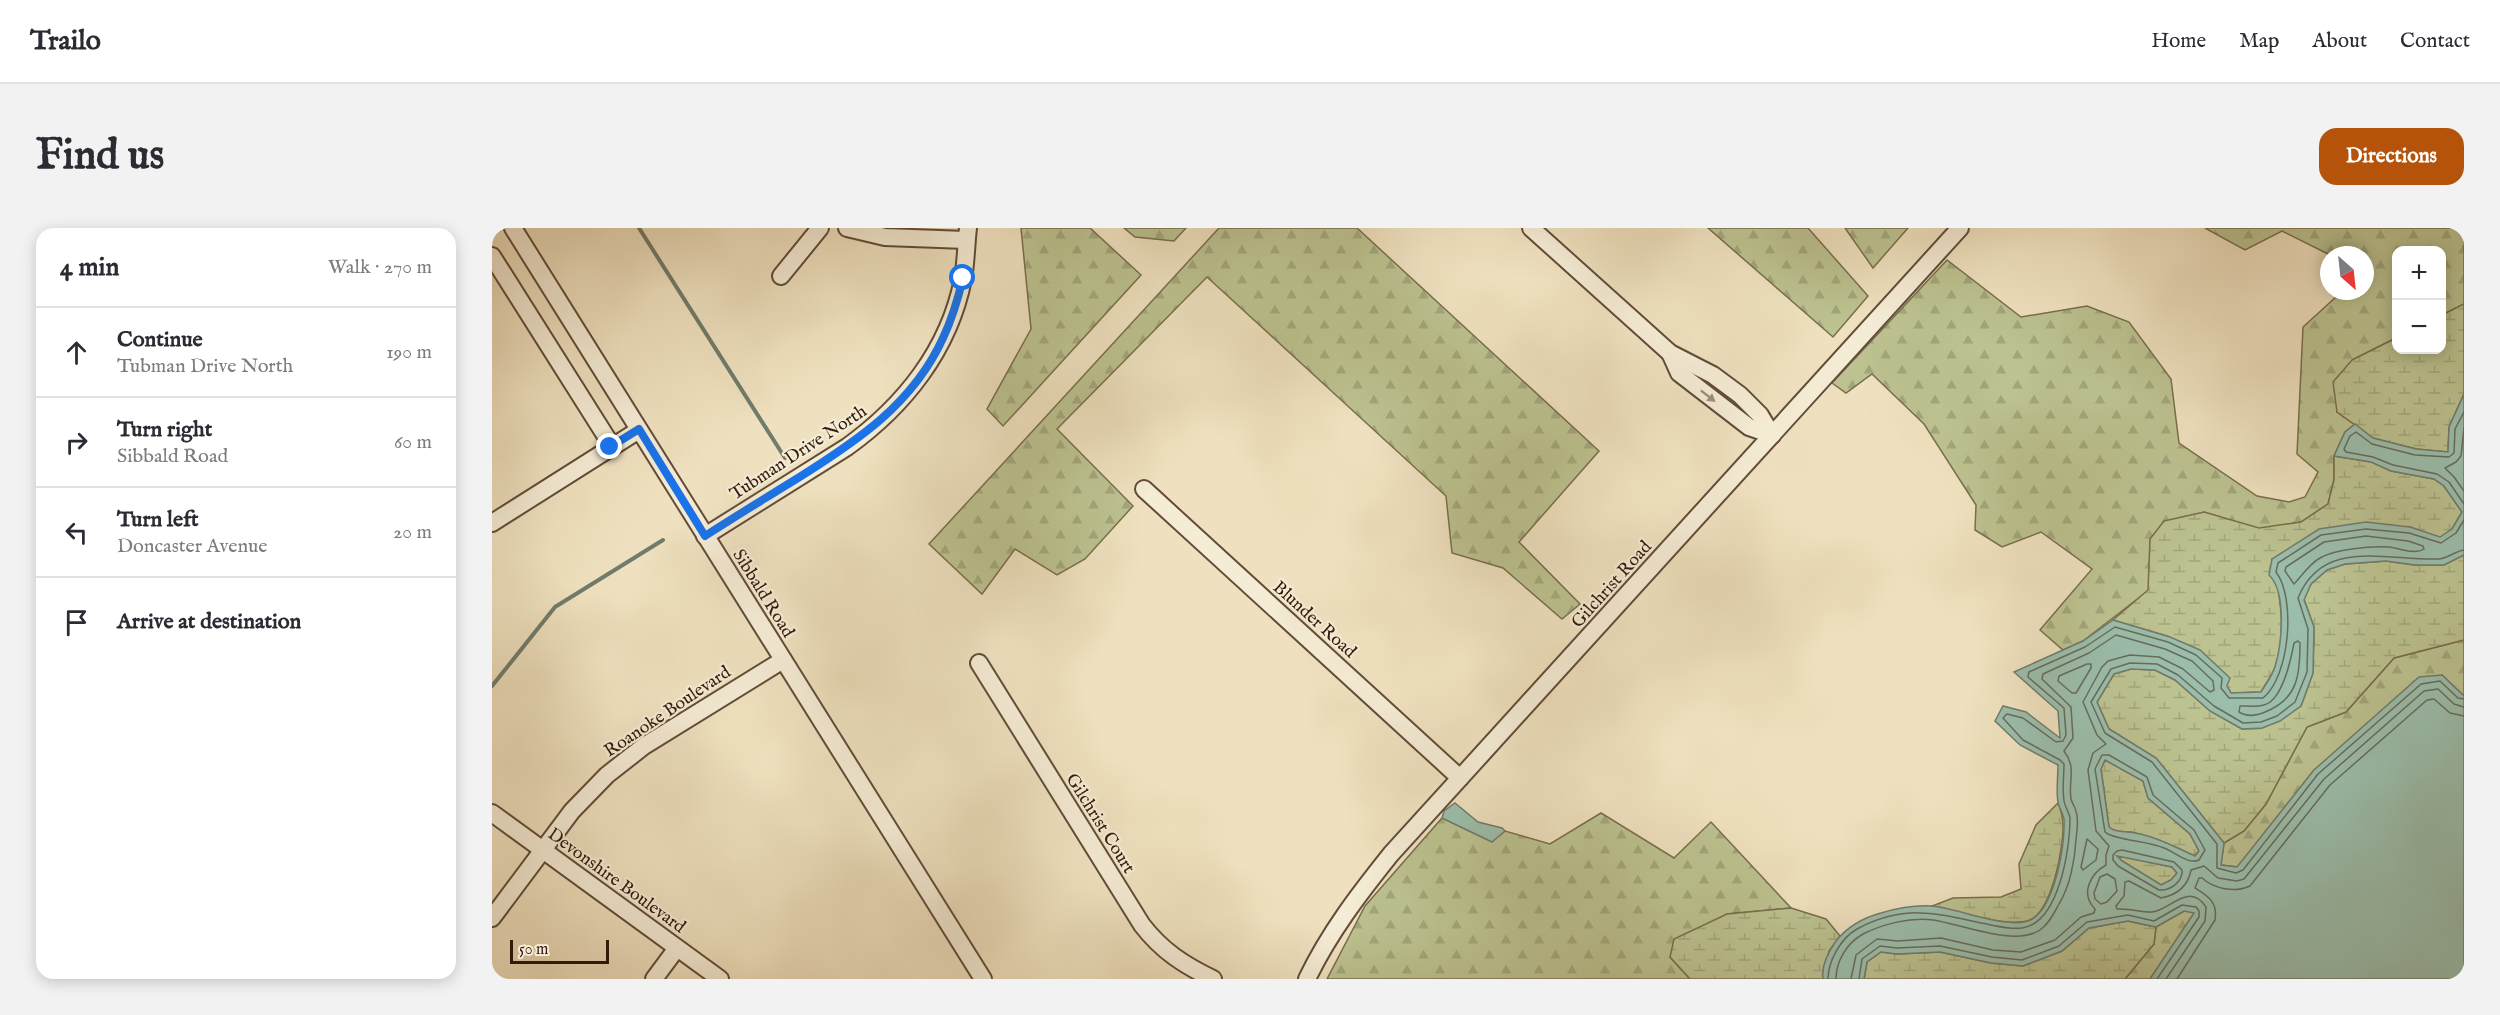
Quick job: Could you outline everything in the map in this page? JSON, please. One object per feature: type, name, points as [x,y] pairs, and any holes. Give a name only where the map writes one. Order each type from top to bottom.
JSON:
[{"type":"street","name":"Sibbald Road","points":[[513,228],[983,979]]},
{"type":"street","points":[[781,276],[820,228]]},
{"type":"street","points":[[847,228],[885,237],[967,234]]},
{"type":"street","points":[[1530,228],[1670,353],[1679,373],[1749,427],[1772,435]]},
{"type":"street","name":"Gilchrist Road","points":[[1307,979],[1336,926],[1357,895],[1460,778],[1960,228]]},
{"type":"street","name":"Tubman Drive North","points":[[705,536],[847,447],[901,402],[931,360],[954,312],[963,278],[967,234]]},
{"type":"street","points":[[492,256],[612,446]]},
{"type":"street","points":[[492,523],[639,429]]},
{"type":"street","name":"Blunder Road","points":[[1144,489],[1460,778]]},
{"type":"street","name":"Roanoke Boulevard","points":[[492,918],[542,849],[607,775],[634,754],[783,660]]},
{"type":"street","name":"Gilchrist Court","points":[[980,663],[1142,925],[1155,941],[1176,959],[1213,979]]},
{"type":"street","name":"Devonshire Boulevard","points":[[492,813],[720,979]]},
{"type":"street","points":[[654,979],[677,948]]},
{"type":"green space","points":[[1021,228],[1090,228],[1141,275],[1003,426],[987,409],[1031,329]]},
{"type":"green space","points":[[1124,228],[1186,228],[1174,241],[1135,237]]},
{"type":"green space","points":[[1219,228],[1357,228],[1599,451],[1519,542],[1580,604],[1562,619],[1503,568],[1452,553],[1446,496],[1207,277],[1057,429],[1133,506],[1085,559],[1057,575],[1015,549],[982,594],[929,544]]},
{"type":"green space","points":[[1708,228],[1808,228],[1868,296],[1833,337]]},
{"type":"green space","points":[[1845,228],[1908,228],[1873,268]]},
{"type":"green space","points":[[2205,228],[2464,228],[2464,304],[2446,313],[2446,246],[2392,246],[2392,340],[2352,360],[2337,412],[2355,424],[2345,432],[2334,456],[2334,480],[2328,504],[2301,522],[2259,529],[2204,512],[2150,539],[2149,590],[2083,641],[2063,650],[2040,630],[2092,569],[2041,532],[2002,547],[1975,530],[1976,505],[1924,424],[1872,374],[1846,393],[1832,383],[1947,260],[2021,317],[2087,306],[2129,322],[2171,379],[2179,443],[2257,496],[2289,502],[2305,497],[2318,472],[2297,454],[2303,327],[2333,300],[2374,300],[2374,246],[2320,246],[2320,250],[2282,231],[2245,250]]},
{"type":"green space","points":[[2464,304],[2464,394],[2449,427],[2448,452],[2416,449],[2373,438],[2337,412],[2333,382],[2352,360],[2392,340],[2392,354],[2446,354],[2446,313]]},
{"type":"green space","points":[[2334,456],[2372,462],[2391,471],[2434,479],[2444,486],[2462,512],[2452,529],[2440,538],[2410,527],[2272,559],[2280,599],[2281,640],[2275,667],[2261,692],[2231,693],[2227,686],[2170,637],[2113,620],[2148,590],[2150,539],[2164,521],[2204,512],[2259,528],[2301,522],[2328,504],[2334,480]]},
{"type":"green space","points":[[2464,555],[2464,640],[2394,658],[2346,712],[2307,727],[2266,804],[2244,831],[2224,843],[2156,758],[2109,729],[2097,702],[2114,674],[2131,669],[2155,670],[2175,680],[2210,711],[2242,729],[2262,728],[2301,706],[2313,673],[2314,627],[2304,599],[2311,584],[2327,570],[2345,564],[2386,561],[2415,565],[2444,565]]},
{"type":"green space","points":[[2464,640],[2464,696],[2442,675],[2314,770],[2238,867],[2221,865],[2224,843],[2244,831],[2266,804],[2307,727],[2346,712],[2394,658]]},
{"type":"green space","points":[[2105,760],[2143,781],[2148,798],[2190,834],[2199,851],[2194,856],[2156,839],[2131,832],[2117,831],[2109,827],[2101,769]]},
{"type":"green space","points":[[2058,803],[2063,826],[2058,866],[2049,895],[2037,915],[2023,922],[1998,921],[1932,906],[1953,898],[2001,897],[2021,889],[2019,864],[2036,825]]},
{"type":"green space","points":[[1601,813],[1674,858],[1711,822],[1791,908],[1727,914],[1670,957],[1690,979],[1327,979],[1365,906],[1442,818],[1491,841],[1505,831],[1550,844]]},
{"type":"green space","points":[[2116,855],[2172,867],[2177,873],[2171,880],[2161,885]]},
{"type":"green space","points":[[1791,908],[1826,919],[1840,936],[1829,951],[1823,979],[1690,979],[1670,957],[1674,939],[1727,914]]},
{"type":"green space","points":[[2184,911],[2195,912],[2150,979],[2125,979],[2154,944],[2156,927]]},
{"type":"green space","points":[[2128,921],[2156,927],[2154,944],[2125,979],[1864,979],[1867,962],[1881,952],[1897,954],[1940,952],[1991,963],[2023,966],[2062,951],[2089,928]]},
{"type":"water","points":[[2464,394],[2464,555],[2444,565],[2415,565],[2386,561],[2345,564],[2327,570],[2311,584],[2304,600],[2314,627],[2313,673],[2301,706],[2280,721],[2262,728],[2242,729],[2210,711],[2175,680],[2155,670],[2131,669],[2114,674],[2097,702],[2109,729],[2156,758],[2224,843],[2221,865],[2237,867],[2314,770],[2419,677],[2442,675],[2464,696],[2464,979],[2150,979],[2194,913],[2184,911],[2156,927],[2128,921],[2089,928],[2062,951],[2023,966],[1991,963],[1940,952],[1897,954],[1881,952],[1867,962],[1864,979],[1823,979],[1824,964],[1836,941],[1851,927],[1874,915],[1906,907],[1931,906],[2013,923],[2025,922],[2034,918],[2042,910],[2058,872],[2063,843],[2064,819],[2057,798],[2058,765],[2020,745],[1995,721],[2003,706],[2026,712],[2060,738],[2058,711],[2014,672],[2083,641],[2113,620],[2170,637],[2200,650],[2230,678],[2227,686],[2231,693],[2261,692],[2271,677],[2280,645],[2281,606],[2279,593],[2269,575],[2272,559],[2319,529],[2366,522],[2410,527],[2440,537],[2452,529],[2462,512],[2444,486],[2434,479],[2391,471],[2371,462],[2334,456],[2345,432],[2355,424],[2373,438],[2416,449],[2448,452],[2449,427]],"holes":[[[2105,760],[2143,781],[2148,798],[2190,834],[2199,851],[2195,856],[2153,838],[2136,833],[2115,831],[2109,827],[2101,769]],[[2117,856],[2172,867],[2177,873],[2171,880],[2161,885]]]},
{"type":"water","points":[[1455,803],[1478,822],[1502,828],[1505,831],[1492,842],[1442,818],[1444,811]]},
{"type":"waterway","points":[[639,228],[785,458]]},
{"type":"waterway","points":[[492,686],[555,607],[663,540]]},
{"type":"route","points":[[610,447],[639,429],[705,536],[847,447],[884,419],[901,402],[943,339],[954,312],[963,278]]}]
